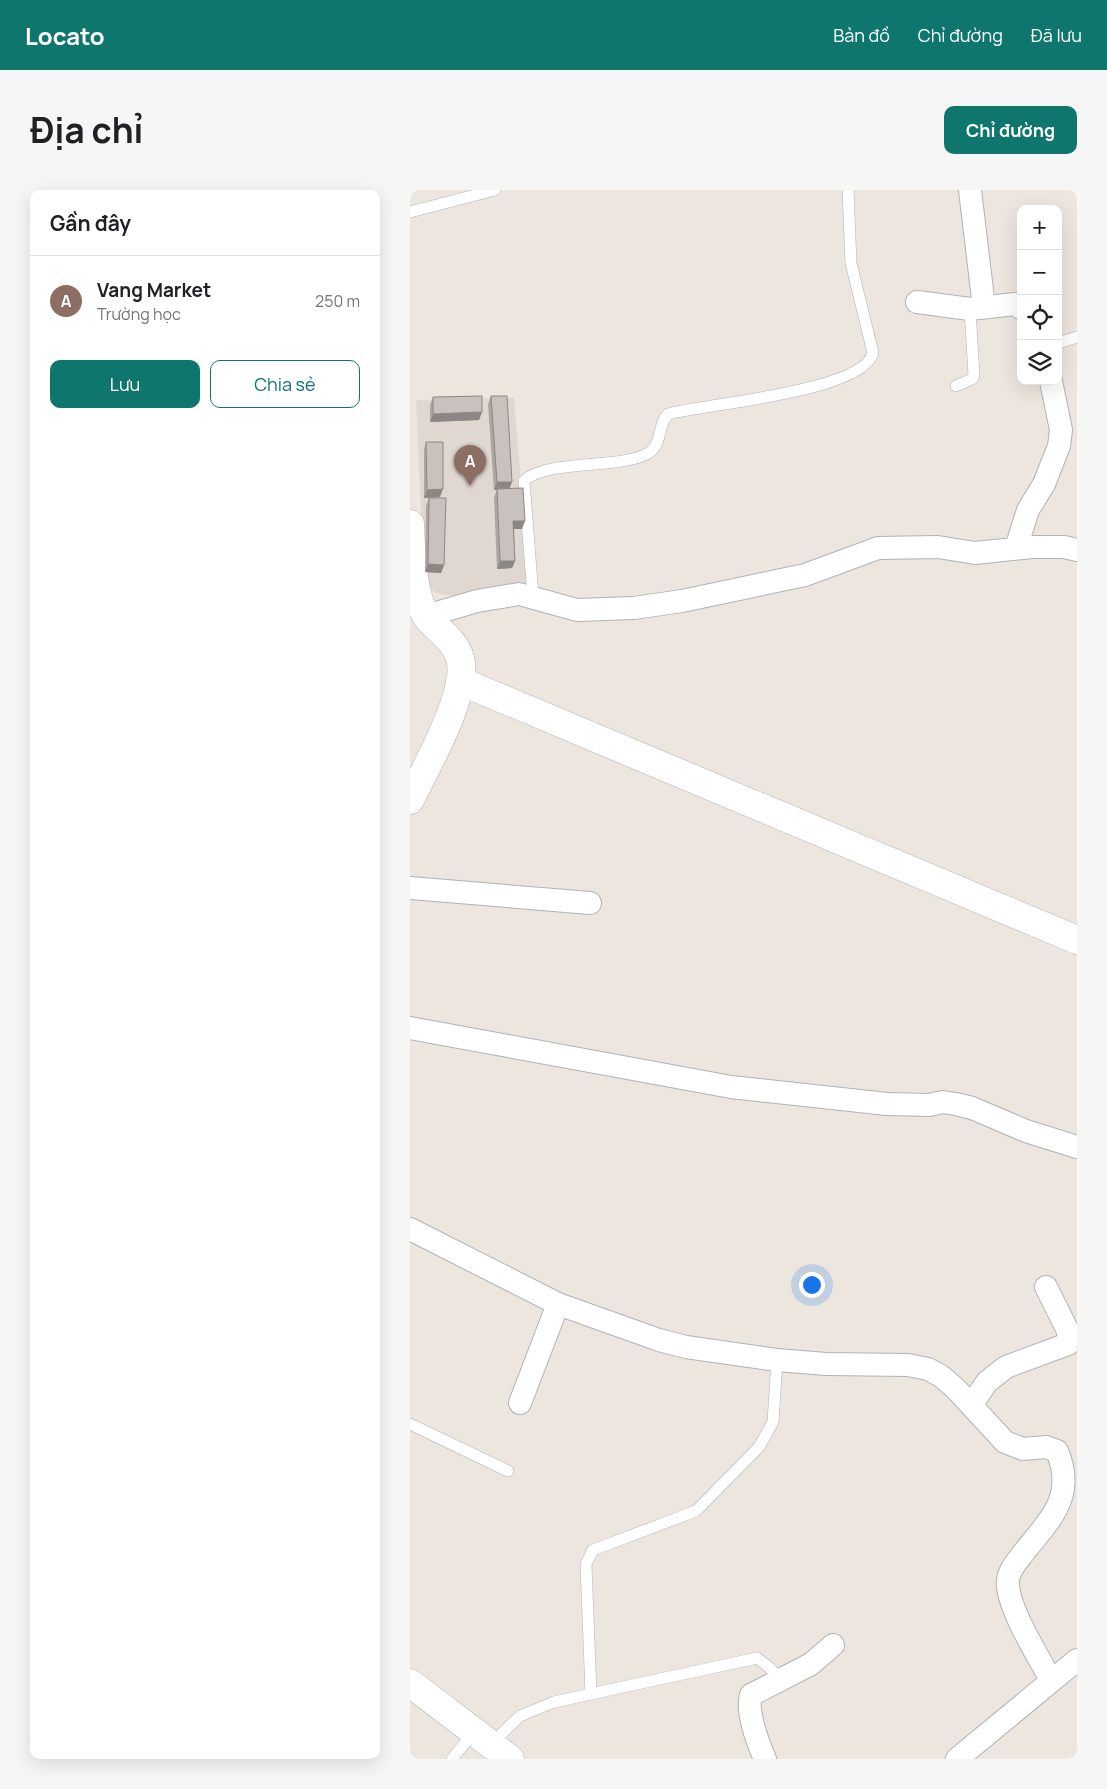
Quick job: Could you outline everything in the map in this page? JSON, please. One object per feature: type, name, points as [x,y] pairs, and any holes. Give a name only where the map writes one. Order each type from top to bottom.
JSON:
[{"type":"street","points":[[970,190],[977,308]]},
{"type":"street","points":[[917,302],[977,308],[1017,305]]},
{"type":"street","points":[[1016,548],[1028,510],[1044,484],[1059,446],[1062,430],[1052,385]]},
{"type":"street","points":[[410,524],[416,586],[426,616],[457,649],[461,661],[460,681],[448,722],[410,800]]},
{"type":"street","points":[[426,616],[477,602],[519,594],[533,596],[577,610],[634,608],[682,601],[797,577],[878,548],[938,547],[975,553],[1016,548],[1064,547],[1077,550]]},
{"type":"street","points":[[460,681],[1077,940]]},
{"type":"street","points":[[410,888],[590,903]]},
{"type":"street","points":[[410,1028],[731,1087],[887,1104],[929,1105],[943,1102],[956,1104],[972,1108],[1026,1131],[1077,1147]]},
{"type":"street","points":[[410,1229],[558,1304],[659,1340],[686,1347],[777,1360],[826,1364],[908,1365],[928,1369],[941,1376],[972,1404],[1005,1442],[1023,1449],[1052,1448],[1057,1451],[1063,1462],[1066,1478],[1064,1500],[1057,1513],[1014,1564],[1009,1575],[1008,1587],[1022,1625],[1051,1680]]},
{"type":"street","points":[[972,1404],[987,1382],[1006,1367],[1068,1344],[1068,1331],[1046,1287]]},
{"type":"street","points":[[520,1403],[558,1304]]},
{"type":"street","points":[[765,1759],[754,1727],[749,1701],[751,1695],[811,1664],[833,1645]]},
{"type":"street","points":[[957,1759],[1077,1660]]},
{"type":"street","points":[[410,1683],[492,1745]]},
{"type":"lane","points":[[410,212],[495,190]]},
{"type":"lane","points":[[533,596],[524,481],[527,478],[553,470],[630,459],[650,452],[658,441],[664,417],[668,414],[796,391],[833,382],[869,362],[873,353],[851,263],[848,190]]},
{"type":"lane","points":[[956,386],[974,376],[977,308]]},
{"type":"lane","points":[[1062,342],[1077,337]]},
{"type":"lane","points":[[591,1694],[586,1564],[589,1556],[593,1550],[696,1510],[759,1447],[773,1422],[777,1360]]},
{"type":"lane","points":[[410,1424],[508,1471]]},
{"type":"lane","points":[[452,1759],[492,1745],[520,1716],[554,1702],[758,1658],[780,1680]]},
{"type":"shaded area","points":[[514,398],[529,581],[516,588],[456,596],[440,594],[429,589],[424,580],[416,400]]},
{"type":"building","points":[[482,396],[482,412],[433,414],[433,397]]},
{"type":"building","points":[[491,396],[507,396],[512,482],[497,482]]},
{"type":"building","points":[[426,442],[443,442],[443,489],[427,490]]},
{"type":"building","points":[[523,488],[525,521],[513,521],[515,561],[500,561],[497,489]]},
{"type":"building","points":[[429,498],[446,498],[444,565],[428,564]]},
{"type":"place","name":"Vang Market","points":[[470,486]]}]
